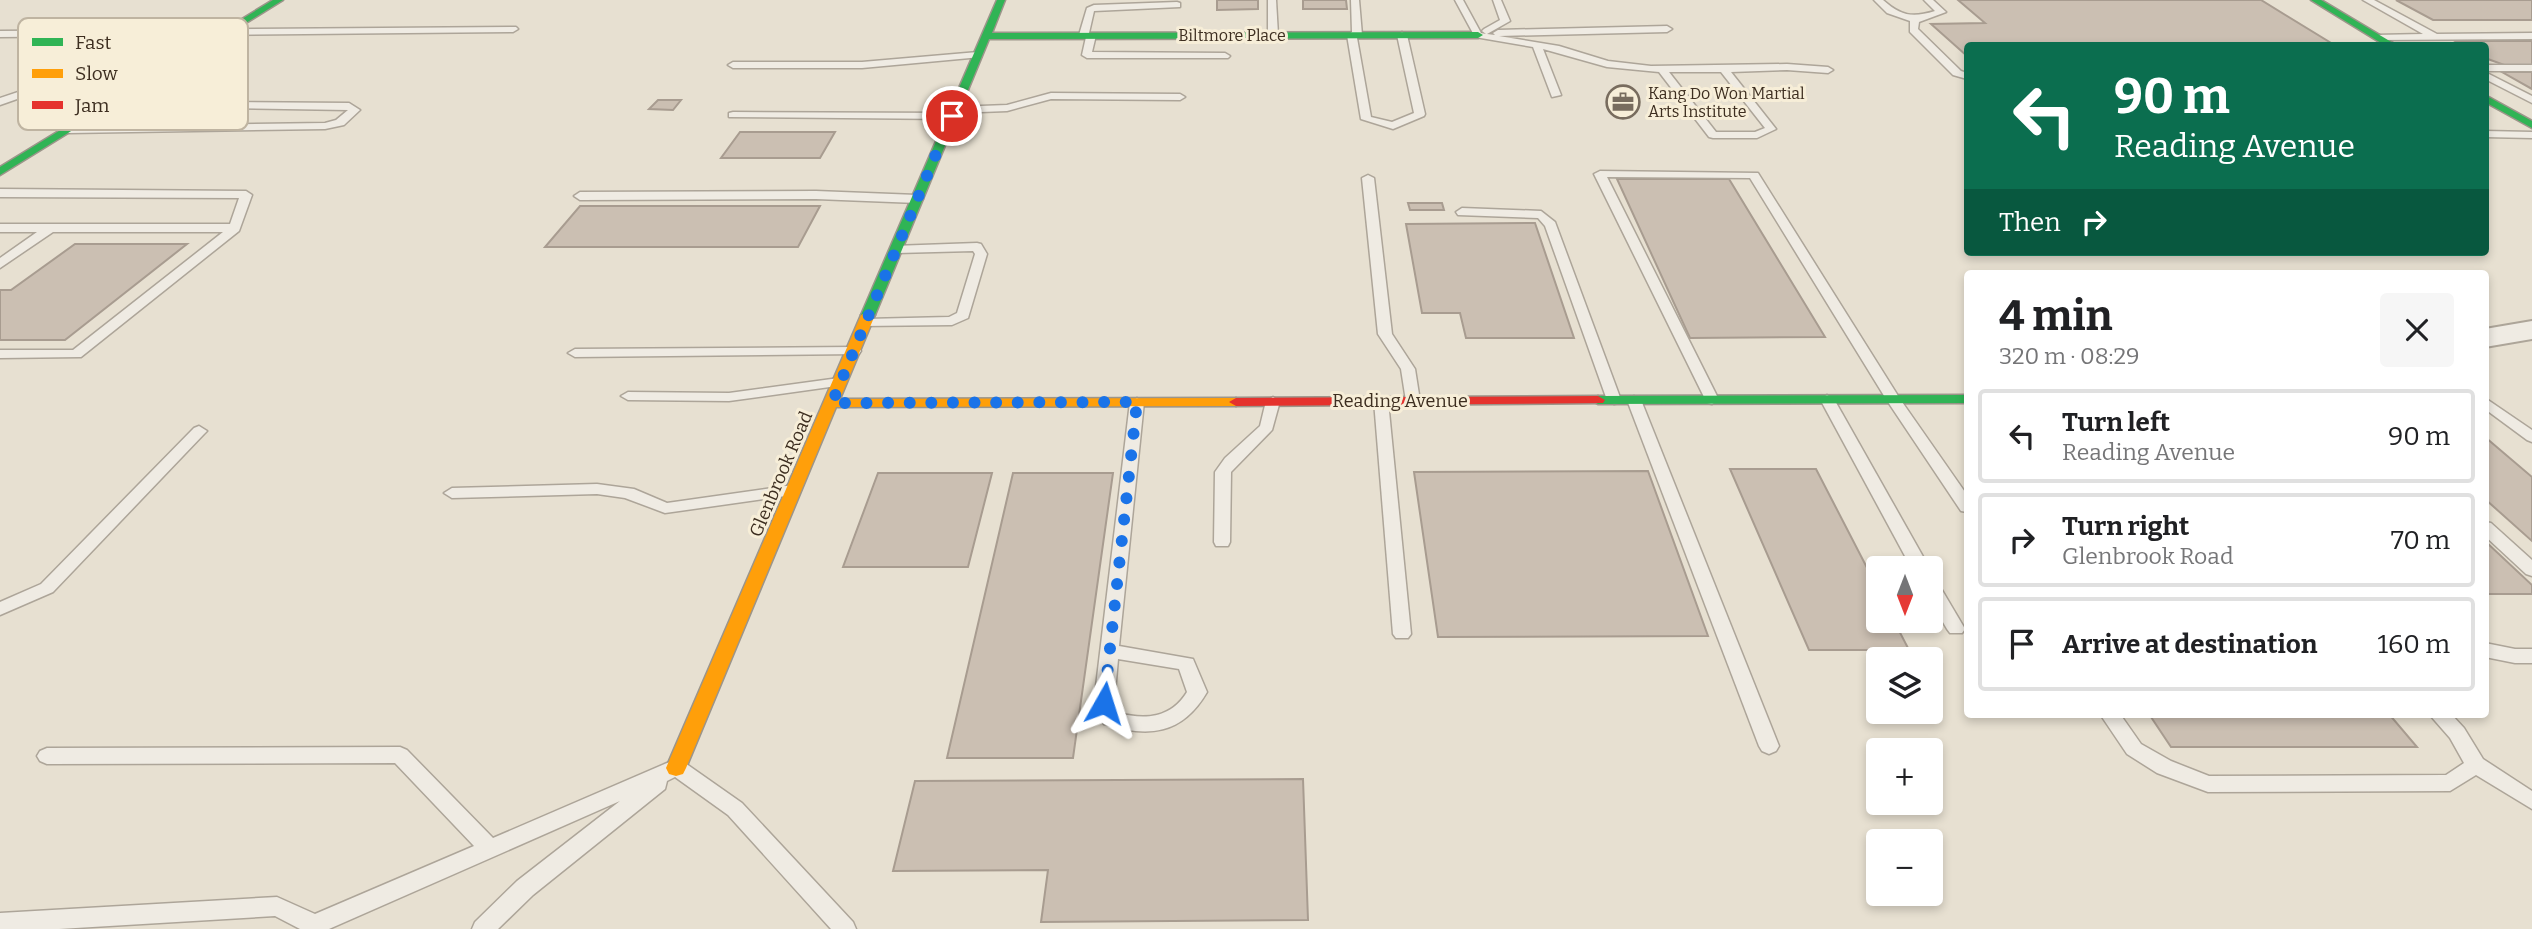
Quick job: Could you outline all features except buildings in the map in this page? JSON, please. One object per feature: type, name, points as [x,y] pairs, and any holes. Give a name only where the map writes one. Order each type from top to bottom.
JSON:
[{"type":"street","points":[[248,19],[279,0]]},
{"type":"street","name":"Glenbrook Road","points":[[676,768],[1001,0]]},
{"type":"street","points":[[2315,0],[2387,42]]},
{"type":"street","name":"Biltmore Place","points":[[985,36],[1478,35]]},
{"type":"street","points":[[2490,101],[2532,125]]},
{"type":"street","points":[[0,172],[69,130]]},
{"type":"street","points":[[2489,337],[2532,330]]},
{"type":"street","name":"Reading Avenue","points":[[832,403],[1964,399]]},
{"type":"lane","points":[[1272,0],[1273,35]]},
{"type":"lane","points":[[1354,0],[1354,35],[1366,119],[1393,127],[1420,114],[1402,35]]},
{"type":"lane","points":[[1459,0],[1478,35]]},
{"type":"lane","points":[[1478,35],[1505,21],[1497,0]]},
{"type":"lane","points":[[1878,0],[1890,12],[1915,20],[1941,12],[1928,0]]},
{"type":"lane","points":[[2367,0],[2433,41]]},
{"type":"lane","points":[[1177,5],[1095,4],[1090,10],[1087,55],[1225,56]]},
{"type":"lane","points":[[1915,20],[1913,30],[1957,73],[1964,75]]},
{"type":"lane","points":[[248,31],[513,29]]},
{"type":"lane","points":[[1478,35],[1527,30],[1667,29]]},
{"type":"lane","points":[[0,34],[18,34]]},
{"type":"lane","points":[[1478,35],[1537,46],[1607,64],[1662,69],[1787,67],[1828,70]]},
{"type":"lane","points":[[2379,37],[2416,37],[2433,41],[2532,36]]},
{"type":"lane","points":[[1537,46],[1556,95]]},
{"type":"lane","points":[[733,65],[862,65],[978,55]]},
{"type":"lane","points":[[2489,68],[2532,68]]},
{"type":"lane","points":[[1662,69],[1713,135],[1757,135],[1771,129],[1724,69]]},
{"type":"lane","points":[[2489,77],[2532,102]]},
{"type":"lane","points":[[0,102],[18,96]]},
{"type":"lane","points":[[733,115],[953,113],[1007,108],[1051,96],[1180,97]]},
{"type":"lane","points":[[2490,101],[2532,102]]},
{"type":"lane","points":[[248,105],[349,106],[355,110],[340,123],[325,127],[248,128]]},
{"type":"lane","points":[[2489,134],[2532,135]]},
{"type":"lane","points":[[1712,400],[1600,174],[1754,175],[1893,399],[1964,503]]},
{"type":"lane","points":[[1368,178],[1385,334],[1408,369],[1413,401]]},
{"type":"lane","points":[[0,193],[246,195],[235,228],[76,354],[0,354]]},
{"type":"lane","points":[[580,196],[816,195],[917,199]]},
{"type":"lane","points":[[1462,212],[1541,215],[1551,225],[1614,400]]},
{"type":"lane","points":[[0,228],[235,228]]},
{"type":"lane","points":[[0,264],[51,228]]},
{"type":"lane","points":[[866,323],[952,321],[962,315],[981,254],[977,247],[897,249]]},
{"type":"lane","points":[[575,353],[854,351]]},
{"type":"lane","points":[[628,396],[729,397],[841,382]]},
{"type":"lane","points":[[1827,399],[1914,556]]},
{"type":"lane","points":[[1634,400],[1769,746]]},
{"type":"lane","points":[[1222,542],[1223,472],[1267,427],[1273,401]]},
{"type":"lane","points":[[1381,401],[1402,634]]},
{"type":"lane","points":[[1109,651],[1186,664],[1196,692],[1189,709],[1170,721],[1133,725],[1111,719],[1104,703],[1109,651],[1137,402]]},
{"type":"lane","points":[[2489,405],[2532,437]]},
{"type":"lane","points":[[0,609],[47,588],[198,431]]},
{"type":"lane","points":[[452,493],[597,489],[628,493],[665,508],[795,490]]},
{"type":"lane","points":[[2489,531],[2532,570]]},
{"type":"lane","points":[[1943,606],[1956,629]]},
{"type":"lane","points":[[2489,651],[2532,656]]},
{"type":"lane","points":[[2113,718],[2134,749],[2164,768],[2208,784],[2450,783],[2476,765]]},
{"type":"lane","points":[[2443,718],[2457,733],[2476,765],[2532,801]]},
{"type":"lane","points":[[47,756],[400,755],[491,849]]},
{"type":"lane","points":[[0,923],[277,906],[312,927],[676,768]]},
{"type":"lane","points":[[483,929],[525,888],[676,768]]},
{"type":"lane","points":[[676,768],[735,809],[845,929]]},
{"type":"traffic: fast","points":[[248,19],[279,0]]},
{"type":"traffic: fast","points":[[868,315],[1001,0]]},
{"type":"traffic: fast","points":[[2315,0],[2387,42]]},
{"type":"traffic: fast","points":[[985,36],[1478,35]]},
{"type":"traffic: fast","points":[[2489,100],[2532,125]]},
{"type":"traffic: fast","points":[[0,172],[68,130]]},
{"type":"traffic: fast","points":[[1598,400],[1964,399]]},
{"type":"traffic: slow","points":[[676,768],[868,315]]},
{"type":"traffic: slow","points":[[832,403],[1236,402]]},
{"type":"traffic: jam","points":[[1236,402],[1598,400]]},
{"type":"place","name":"Kang Do Won Martial Arts Institute","points":[[1623,102]]},
{"type":"route","points":[[952,116],[832,403],[1137,402],[1104,703]]}]
